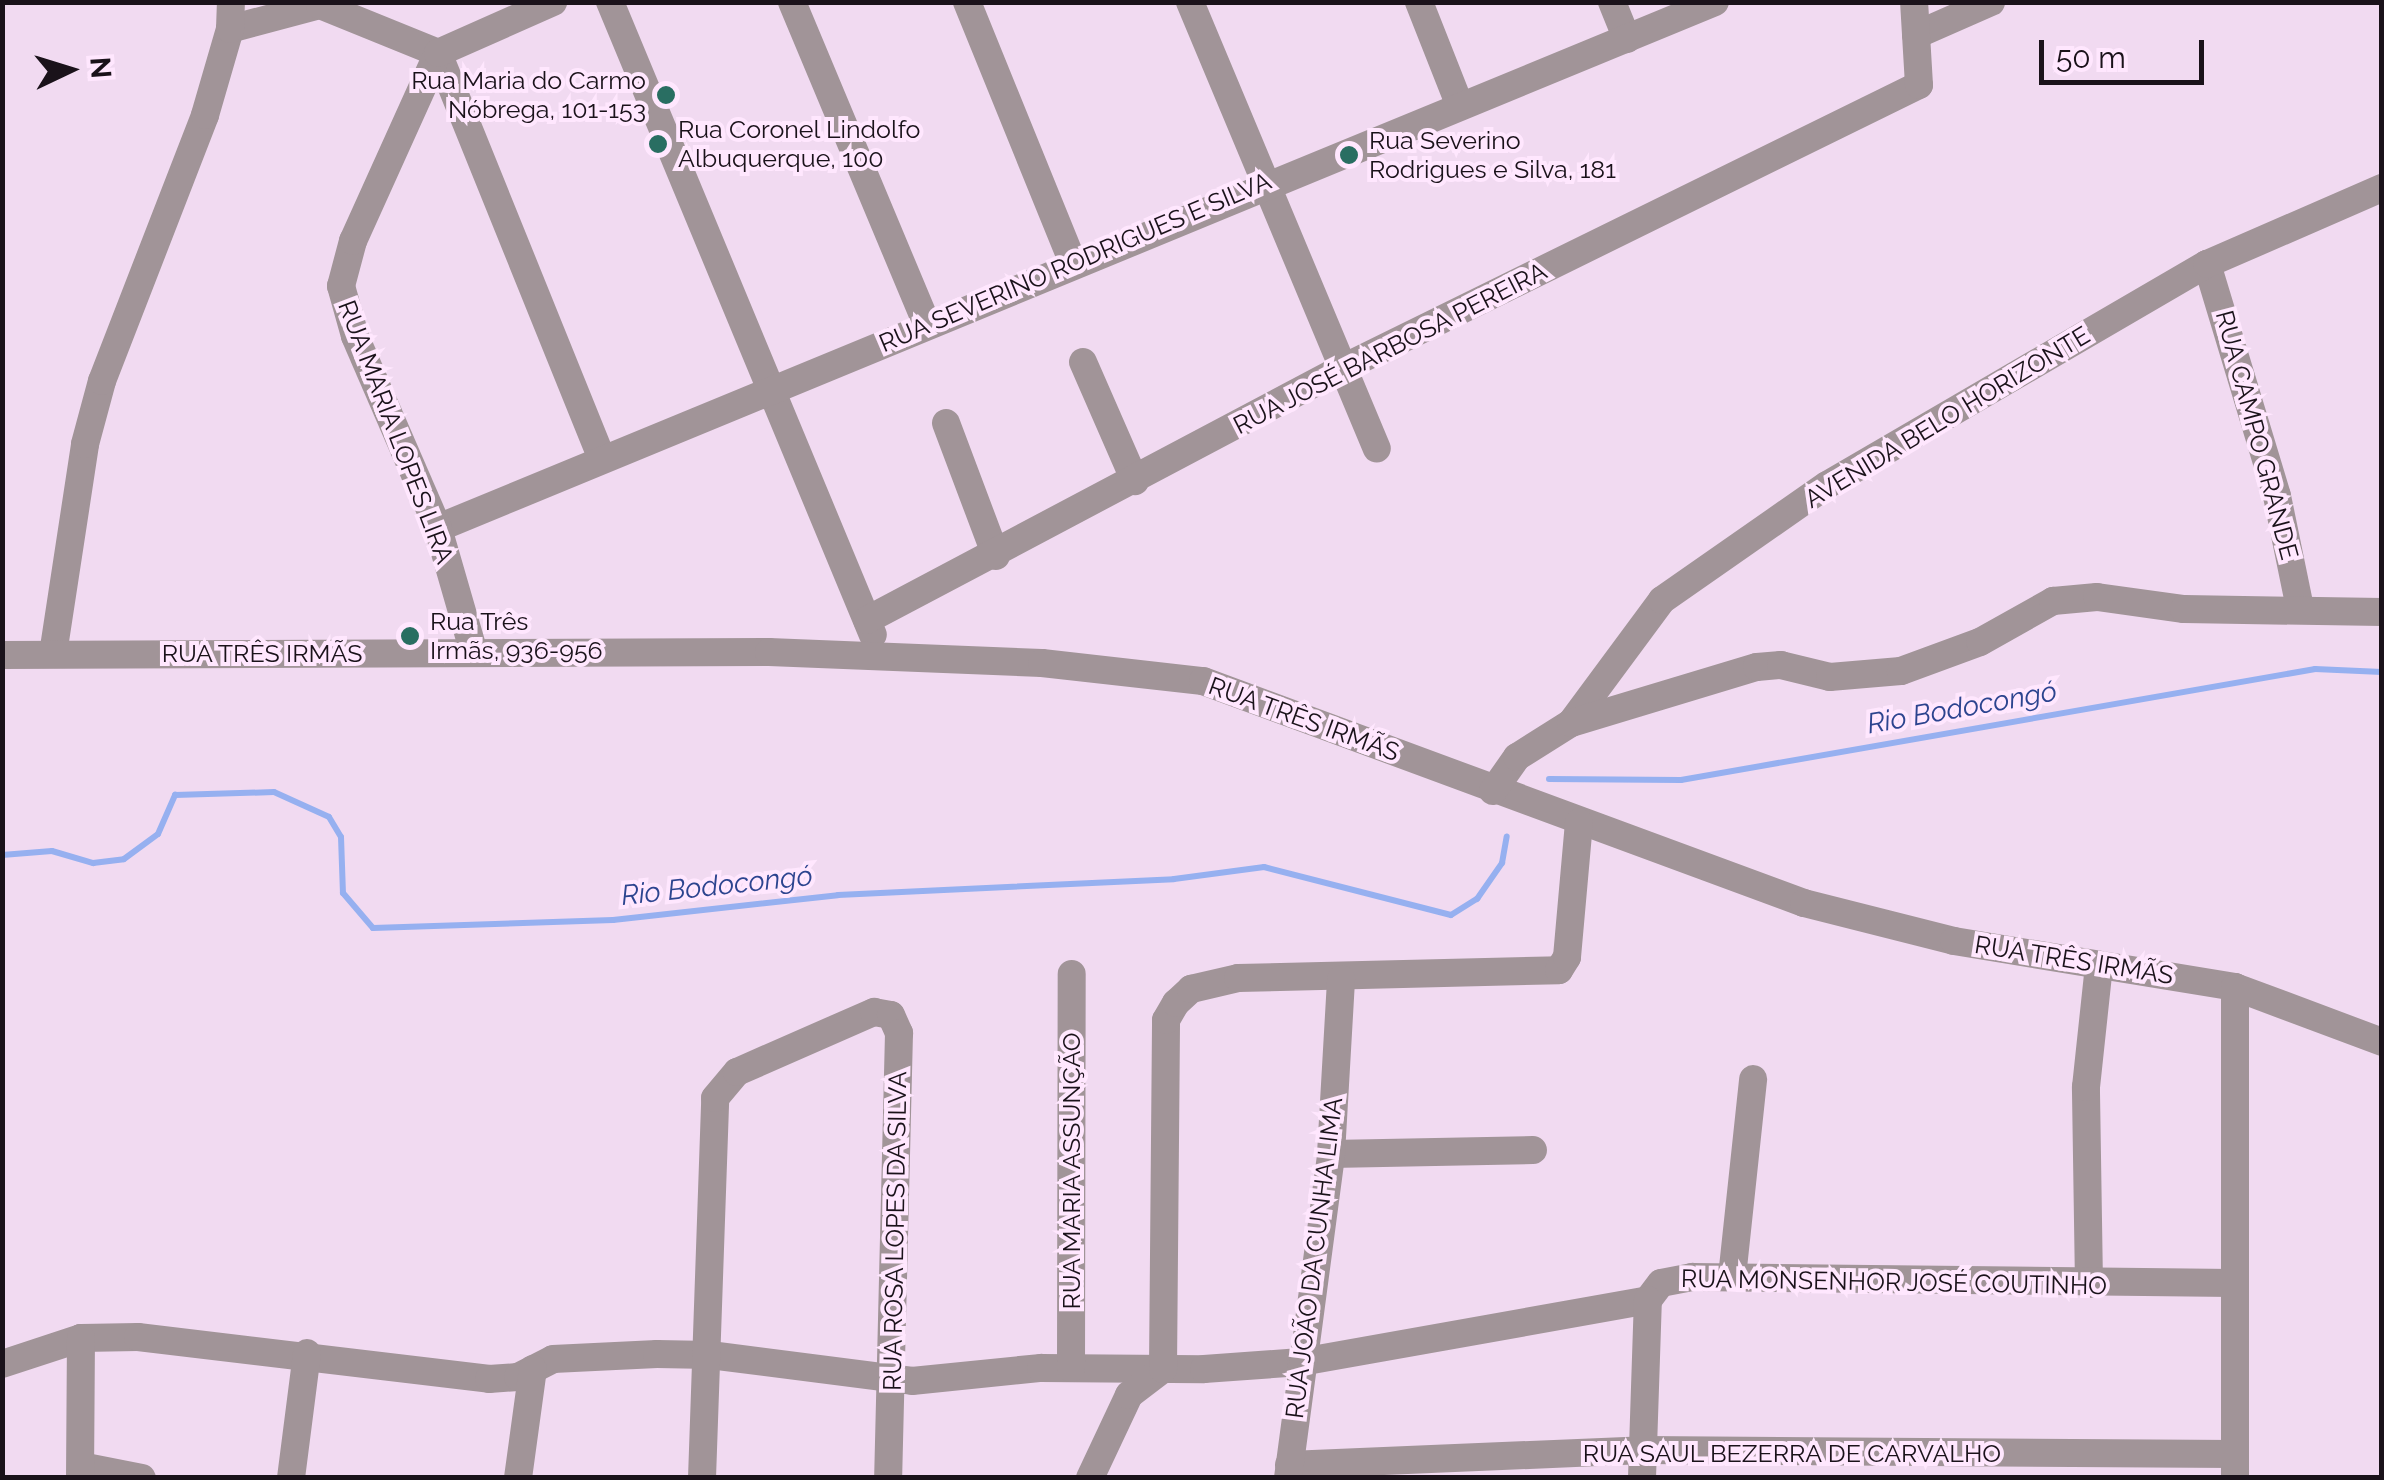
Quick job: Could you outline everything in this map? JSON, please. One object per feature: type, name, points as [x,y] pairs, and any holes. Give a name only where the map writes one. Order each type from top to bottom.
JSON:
[{"type":"street","points":[[438,53],[553,2]]},
{"type":"street","points":[[610,2],[881,654]]},
{"type":"street","points":[[792,2],[927,324]]},
{"type":"street","points":[[967,2],[1074,263]]},
{"type":"street","points":[[1190,2],[1263,184],[1377,448]]},
{"type":"street","points":[[1419,2],[1460,106]]},
{"type":"street","points":[[1612,2],[1626,39]]},
{"type":"street","name":"RUA SEVERINO RODRIGUES E SILVA","points":[[438,528],[1263,184],[1716,2]]},
{"type":"street","points":[[1914,2],[1916,35],[1991,2]]},
{"type":"street","points":[[53,654],[85,444],[102,381],[205,115],[231,16],[320,4],[438,53],[602,458]]},
{"type":"street","name":"RUA JOSÉ BARBOSA PEREIRA","points":[[867,620],[996,556],[1342,369],[1918,85],[1916,35]]},
{"type":"street","name":"RUA MARIA LOPES LIRA","points":[[438,53],[354,241],[341,286],[355,336],[438,528],[474,653]]},
{"type":"street","name":"AVENIDA BELO HORIZONTE","points":[[1571,723],[1641,622],[1690,577],[1827,486],[2207,264],[2382,188]]},
{"type":"street","name":"RUA CAMPO GRANDE","points":[[2207,264],[2277,496],[2300,608]]},
{"type":"street","points":[[1082,362],[1135,481]]},
{"type":"street","points":[[946,423],[996,556]]},
{"type":"street","points":[[1496,793],[1517,757],[1571,723],[1757,667],[1781,664],[1830,677],[1902,671],[2073,598],[2184,609],[2382,612]]},
{"type":"street","name":"RUA TRÊS IRMÃS","points":[[2,656],[881,654],[1203,680],[1496,793],[1876,926],[2235,987],[2382,1042]]},
{"type":"street","points":[[1090,1478],[1129,1396],[1163,1369],[1166,1020],[1176,1002],[1211,982],[1559,970],[1567,957],[1580,823]]},
{"type":"street","points":[[2089,1284],[2086,1087],[2099,965]]},
{"type":"street","name":"RUA MARIA ASSUNÇÃO","points":[[1070,1368],[1072,974]]},
{"type":"street","name":"RUA JOÃO DA CUNHA LIMA","points":[[1289,1471],[1330,1154],[1340,980]]},
{"type":"street","points":[[2235,987],[2235,1466]]},
{"type":"street","name":"RUA ROSA LOPES DA SILVA","points":[[710,1354],[714,1117],[726,1079],[864,1014],[891,1015],[899,1033],[888,1478]]},
{"type":"street","points":[[1732,1277],[1753,1079]]},
{"type":"street","points":[[1330,1154],[1533,1150]]},
{"type":"street","name":"RUA MONSENHOR JOSÉ COUTINHO","points":[[81,1338],[306,1353],[489,1379],[579,1356],[710,1354],[893,1380],[1070,1368],[1163,1369],[1301,1362],[1648,1300],[1671,1279],[2233,1283]]},
{"type":"street","points":[[1643,1464],[1648,1300]]},
{"type":"street","points":[[2,1364],[81,1338],[81,1472],[142,1478]]},
{"type":"street","points":[[290,1478],[306,1353]]},
{"type":"street","points":[[702,1478],[710,1354]]},
{"type":"street","points":[[518,1478],[532,1369]]},
{"type":"street","name":"RUA SAUL BEZERRA DE CARVALHO","points":[[1289,1471],[1643,1464],[2235,1466]]},
{"type":"waterway","name":"Rio Bodocongó","points":[[1549,779],[1681,780],[2315,669],[2382,672]]},
{"type":"waterway","name":"Rio Bodocongó","points":[[2,855],[52,851],[93,863],[124,859],[158,834],[175,795],[274,792],[329,817],[341,837],[343,893],[373,928],[613,920],[838,895],[1174,879],[1264,867],[1451,915],[1477,899],[1502,863],[1507,836]]},
{"type":"place","name":"Rua Maria do Carmo Nóbrega, 101-153","points":[[666,95]]},
{"type":"place","name":"Rua Coronel Lindolfo Albuquerque, 100","points":[[658,144]]},
{"type":"place","name":"Rua Severino Rodrigues e Silva, 181","points":[[1349,155]]},
{"type":"place","name":"Rua Três Irmãs, 936-956","points":[[410,636]]}]
